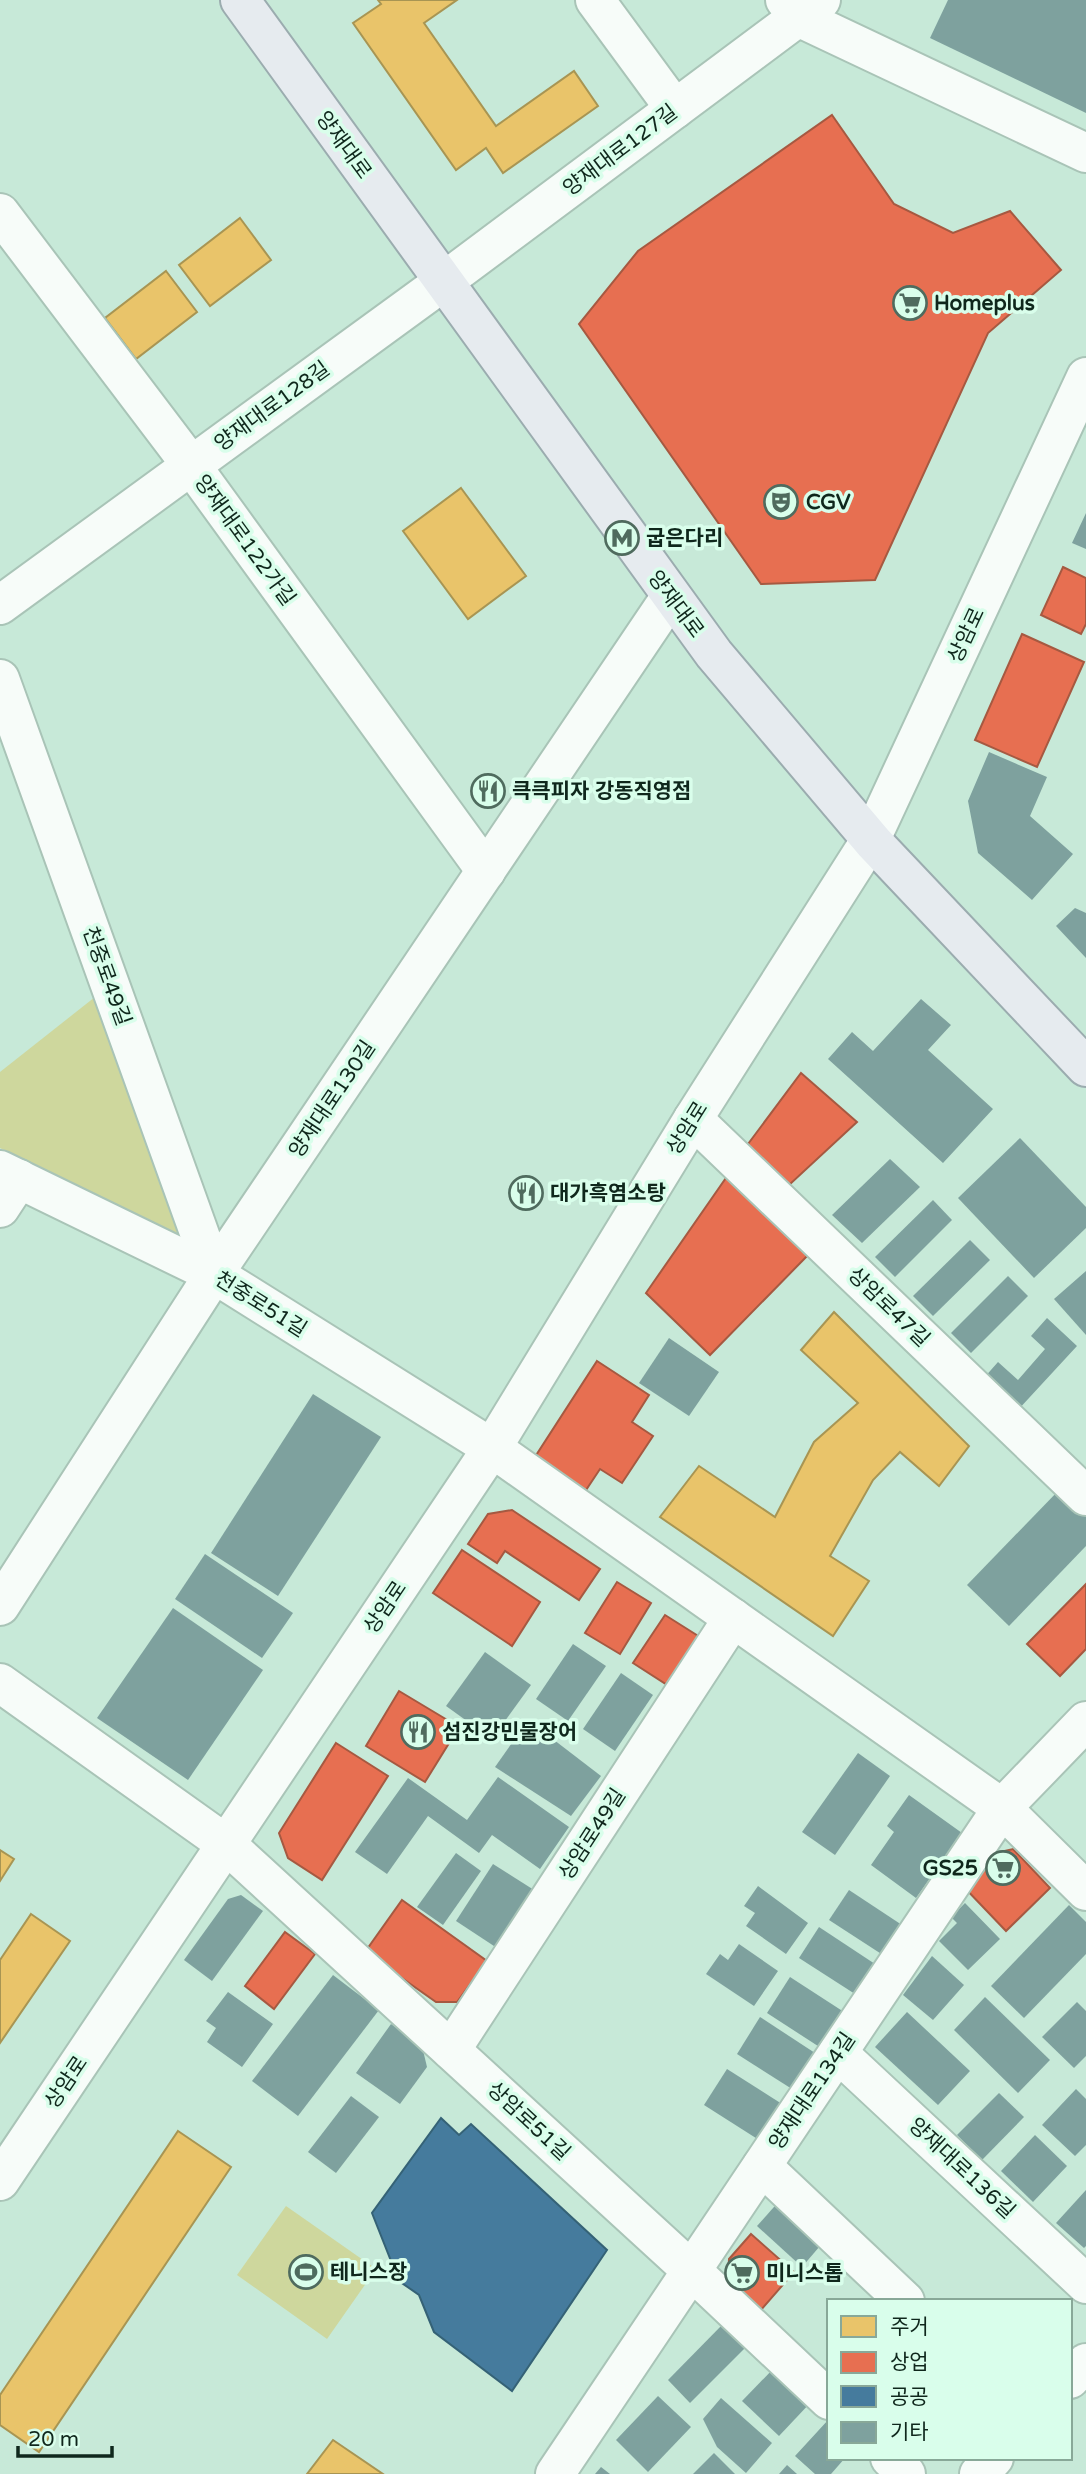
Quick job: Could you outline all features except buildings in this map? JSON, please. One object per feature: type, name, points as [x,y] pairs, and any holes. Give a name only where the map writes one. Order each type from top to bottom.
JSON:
[{"type":"main road","name":"양재대로","points":[[240,0],[714,654],[871,839],[1086,1067]]},
{"type":"street","points":[[595,0],[675,109]]},
{"type":"street","name":"양재대로127길","points":[[443,282],[675,109],[801,6]]},
{"type":"street","points":[[801,6],[1086,153]]},
{"type":"street","name":"양재대로122가길","points":[[0,213],[191,466],[486,871]]},
{"type":"street","name":"양재대로128길","points":[[0,605],[443,282]]},
{"type":"street","name":"상암로","points":[[0,2180],[492,1448],[693,1119],[871,839],[1086,377]]},
{"type":"street","name":"양재대로130길","points":[[0,1606],[214,1274],[671,596]]},
{"type":"street","name":"천중로49길","points":[[0,679],[214,1274]]},
{"type":"street","name":"상암로47길","points":[[693,1119],[1086,1496]]},
{"type":"street","name":"천중로51길","points":[[6,1186],[214,1274],[492,1448]]},
{"type":"street","points":[[492,1448],[1002,1808],[1086,1891]]},
{"type":"street","name":"상암로49길","points":[[451,2050],[733,1618]]},
{"type":"street","points":[[0,1683],[226,1843]]},
{"type":"street","name":"양재대로134길","points":[[555,2474],[1002,1808],[1086,1721]]},
{"type":"street","name":"상암로51길","points":[[226,1843],[827,2398]]},
{"type":"street","name":"양재대로136길","points":[[838,2053],[1086,2284]]},
{"type":"street","points":[[762,2166],[903,2299]]},
{"type":"street","points":[[1072,2377],[1086,2363]]},
{"type":"street","points":[[892,2460],[906,2474]]},
{"type":"street","points":[[979,2474],[992,2460]]},
{"type":"green space","points":[[95,997],[189,1244],[0,1148],[0,1072]]},
{"type":"green space","name":"테니스장","points":[[286,2206],[376,2269],[327,2339],[237,2275]]},
{"type":"place","name":"Homeplus","points":[[910,303]]},
{"type":"place","name":"CGV","points":[[781,502]]},
{"type":"place","name":"굽은다리","points":[[622,538]]},
{"type":"place","name":"큭큭피자 강동직영점","points":[[488,791]]},
{"type":"place","name":"대가흑염소탕","points":[[526,1193]]},
{"type":"place","name":"섬진강민물장어","points":[[418,1732]]},
{"type":"place","name":"GS25","points":[[1003,1868]]},
{"type":"place","name":"테니스장","points":[[306,2272]]},
{"type":"place","name":"미니스톱","points":[[742,2273]]}]
